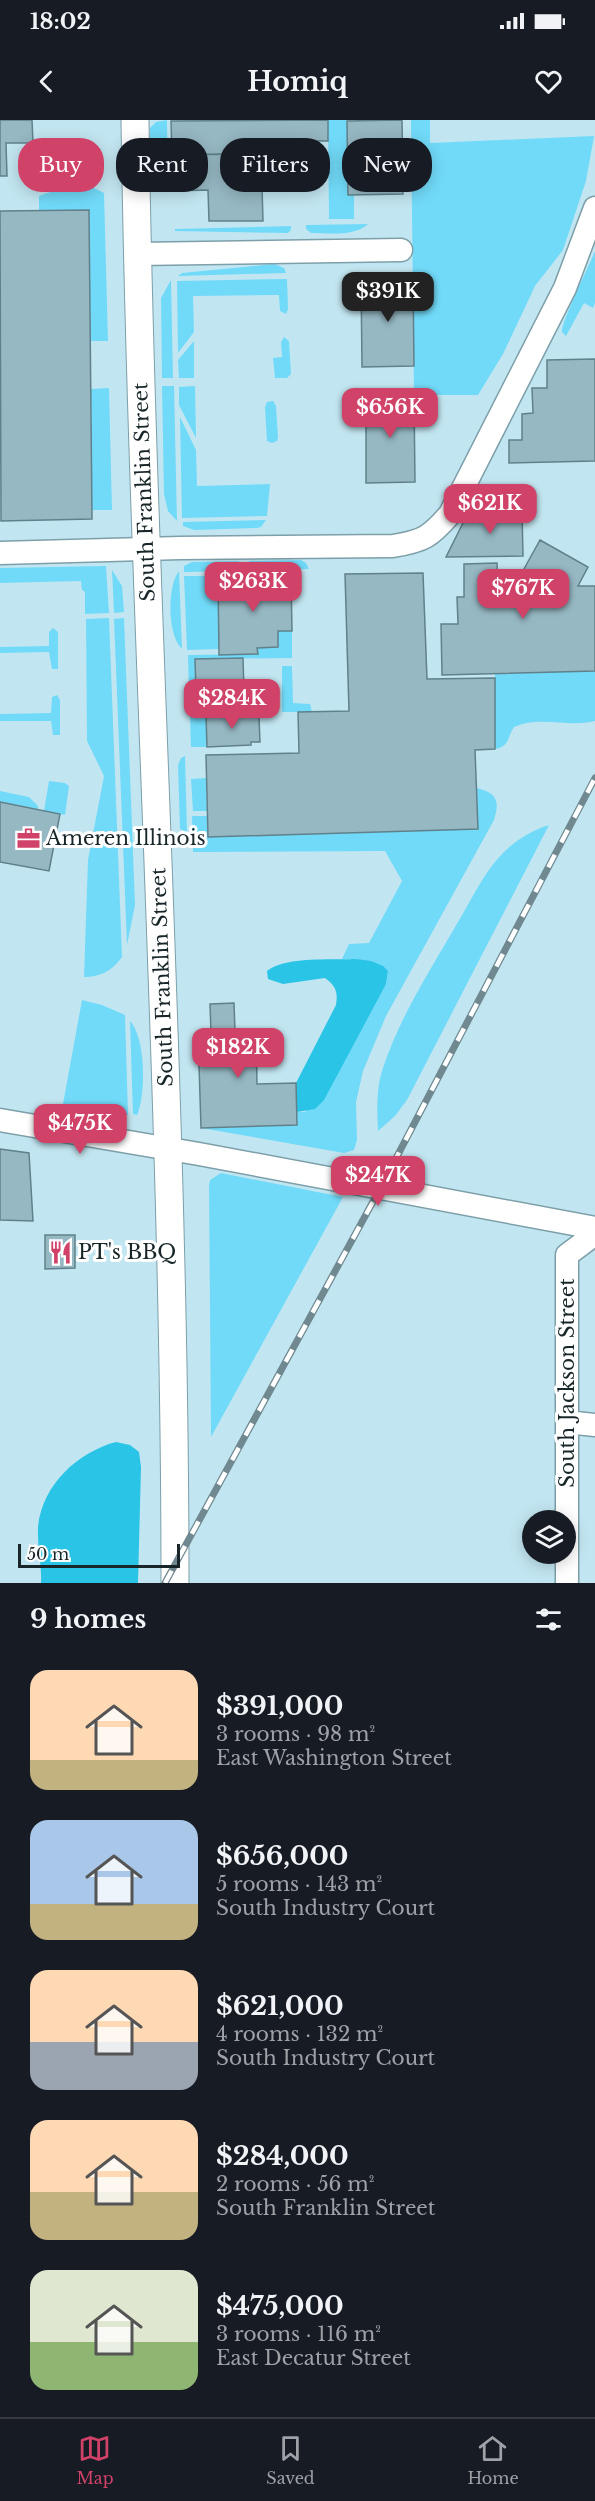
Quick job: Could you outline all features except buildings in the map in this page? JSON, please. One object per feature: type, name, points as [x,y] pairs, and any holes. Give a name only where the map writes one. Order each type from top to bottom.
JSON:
[{"type":"main road","name":"South Franklin Street","points":[[135,120],[146,549],[168,1149],[175,1583]]},
{"type":"street","points":[[0,553],[393,546],[416,542],[434,533],[450,513],[565,288],[595,208]]},
{"type":"street","points":[[137,254],[401,250]]},
{"type":"street","points":[[0,1120],[595,1228]]},
{"type":"street","name":"South Jackson Street","points":[[567,1583],[567,1255],[595,1234]]},
{"type":"street","points":[[567,1422],[595,1425]]},
{"type":"shaded area","points":[[167,120],[167,138],[150,138],[150,128],[156,122]]},
{"type":"shaded area","points":[[328,120],[347,120],[347,138],[342,138],[342,192],[354,195],[354,219],[329,219],[330,138],[328,138]]},
{"type":"shaded area","points":[[411,120],[430,120],[430,138],[411,138]]},
{"type":"shaded area","points":[[594,136],[586,181],[563,250],[535,286],[503,354],[478,395],[414,395],[412,192],[432,192],[432,143]]},
{"type":"shaded area","points":[[50,192],[104,193],[108,341],[90,341],[89,210],[39,210],[39,196]]},
{"type":"shaded area","points":[[368,224],[349,233],[311,233],[306,229],[306,225]]},
{"type":"shaded area","points":[[291,226],[288,233],[175,231],[175,229]]},
{"type":"shaded area","points":[[595,251],[595,303],[593,308],[584,303],[566,336],[562,332],[566,317]]},
{"type":"shaded area","points":[[274,264],[284,268],[286,273],[178,276],[182,273]]},
{"type":"shaded area","points":[[287,279],[288,309],[286,314],[280,311],[279,295],[193,296],[194,332],[178,353],[177,281]]},
{"type":"shaded area","points":[[171,280],[173,378],[162,378],[161,298]]},
{"type":"shaded area","points":[[284,337],[289,341],[291,374],[287,378],[275,378],[273,358],[282,357],[281,342]]},
{"type":"shaded area","points":[[194,341],[194,378],[179,378],[178,360]]},
{"type":"shaded area","points":[[162,386],[174,386],[177,521],[168,511],[164,494]]},
{"type":"shaded area","points":[[195,386],[196,438],[179,405],[179,387]]},
{"type":"shaded area","points":[[109,388],[112,510],[92,510],[91,389]]},
{"type":"shaded area","points":[[273,401],[276,406],[278,437],[277,441],[272,443],[267,441],[265,407],[267,402]]},
{"type":"shaded area","points":[[180,417],[196,450],[197,486],[270,484],[267,516],[182,518]]},
{"type":"shaded area","points":[[266,520],[261,527],[257,528],[194,530],[183,526],[183,522]]},
{"type":"shaded area","points":[[301,560],[309,569],[249,570],[249,561]]},
{"type":"shaded area","points":[[239,561],[239,571],[184,572],[184,566],[192,562]]},
{"type":"shaded area","points":[[106,566],[109,613],[85,614],[85,592],[82,590],[81,581],[0,583],[0,568]]},
{"type":"shaded area","points":[[112,570],[122,586],[124,612],[114,613]]},
{"type":"shaded area","points":[[179,571],[182,649],[174,633],[170,610],[172,588]]},
{"type":"shaded area","points":[[184,576],[208,576],[208,587],[218,588],[219,649],[187,650]]},
{"type":"shaded area","points":[[109,618],[122,957],[106,972],[84,977],[88,860],[104,776],[87,741],[86,619]]},
{"type":"shaded area","points":[[124,618],[135,905],[127,945],[114,619]]},
{"type":"shaded area","points":[[53,628],[58,632],[58,669],[52,669],[49,652],[0,653],[0,647],[49,646],[49,632]]},
{"type":"shaded area","points":[[278,631],[292,631],[292,658],[195,659],[196,692],[189,693],[188,655],[257,654],[257,648],[278,647]]},
{"type":"shaded area","points":[[282,666],[292,666],[293,703],[310,704],[312,712],[282,712]]},
{"type":"shaded area","points":[[595,671],[595,721],[524,724],[514,727],[506,744],[495,749],[495,673]]},
{"type":"shaded area","points":[[57,695],[60,700],[60,735],[53,735],[51,721],[0,721],[0,714],[51,713],[52,697]]},
{"type":"shaded area","points":[[190,715],[206,715],[207,747],[191,747]]},
{"type":"shaded area","points":[[185,756],[187,832],[180,829],[178,765],[181,758]]},
{"type":"shaded area","points":[[206,778],[207,811],[193,811],[191,779]]},
{"type":"shaded area","points":[[49,781],[65,783],[69,786],[65,815],[44,811]]},
{"type":"shaded area","points":[[477,788],[493,795],[497,803],[494,820],[386,1016],[363,1071],[356,1102],[357,1140],[354,1150],[344,1153],[201,1128],[297,1125],[297,1112],[305,1112],[386,984],[388,971],[356,959],[342,959],[349,944],[369,943],[402,881],[385,851],[193,852],[192,816],[207,816],[209,837],[478,829]]},
{"type":"shaded area","points":[[0,791],[29,797],[38,809],[0,802]]},
{"type":"shaded area","points":[[549,825],[407,1100],[395,1116],[378,1131],[379,1083],[398,1030],[417,993],[496,860],[519,840]]},
{"type":"shaded area","points":[[356,959],[371,961],[383,966],[388,971],[386,984],[324,1100],[315,1109],[297,1112],[296,1083],[336,1005],[337,996],[332,984],[325,978],[283,984],[268,979],[267,971],[275,966],[297,961]]},
{"type":"shaded area","points":[[82,1000],[102,1005],[125,1015],[128,1115],[63,1104]]},
{"type":"shaded area","points":[[130,1021],[135,1029],[142,1053],[142,1094],[137,1115],[133,1114]]},
{"type":"shaded area","points":[[221,1173],[343,1197],[211,1437],[209,1185],[210,1180]]},
{"type":"shaded area","points":[[116,1442],[130,1445],[139,1452],[141,1467],[138,1583],[41,1583],[38,1527],[47,1497],[54,1484],[76,1462]]},
{"type":"railway","points":[[165,1583],[381,1187],[595,778]]},
{"type":"place","name":"Ameren Illinois","points":[[28,838]]},
{"type":"place","name":"PT's BBQ","points":[[60,1252]]}]
